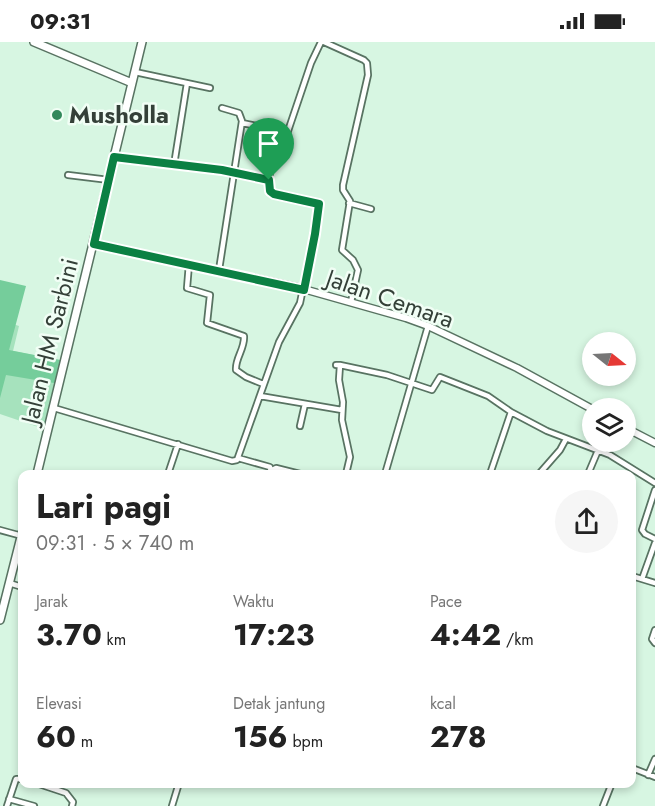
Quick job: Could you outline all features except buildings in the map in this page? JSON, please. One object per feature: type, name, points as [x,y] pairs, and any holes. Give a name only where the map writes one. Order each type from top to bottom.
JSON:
[{"type":"main road","points":[[34,42],[132,83]]},
{"type":"main road","name":"Jalan HM Sarbini","points":[[39,470],[142,42]]},
{"type":"main road","points":[[0,620],[18,550]]},
{"type":"street","points":[[54,408],[232,461],[238,458],[279,342],[300,303],[304,290],[320,204],[274,194],[270,191],[269,180],[272,157],[286,137],[311,63],[322,42],[336,44],[364,60],[368,69],[343,185],[350,203],[342,247],[343,252],[353,260],[358,270],[351,302]]},
{"type":"street","points":[[135,72],[210,88]]},
{"type":"street","points":[[174,165],[187,83]]},
{"type":"street","points":[[219,270],[242,123],[240,114],[222,108]]},
{"type":"street","points":[[242,123],[262,127]]},
{"type":"street","points":[[114,157],[234,172],[269,180]]},
{"type":"street","points":[[68,175],[109,180]]},
{"type":"street","points":[[350,203],[371,209]]},
{"type":"street","name":"Jalan Cemara","points":[[94,244],[304,290],[428,326],[517,368],[582,404]]},
{"type":"street","points":[[189,264],[186,288],[210,295],[207,323],[244,336],[236,370],[263,384]]},
{"type":"street","points":[[386,470],[428,326]]},
{"type":"street","points":[[347,470],[350,457],[342,420],[343,394],[338,365],[432,390],[440,377],[488,396],[511,412],[582,445]]},
{"type":"street","points":[[260,396],[342,410]]},
{"type":"street","points":[[300,426],[305,404]]},
{"type":"street","points":[[491,470],[511,412]]},
{"type":"street","points":[[636,433],[655,443]]},
{"type":"street","points":[[542,470],[560,450],[566,439]]},
{"type":"street","points":[[169,470],[178,444]]},
{"type":"street","points":[[590,470],[598,452]]},
{"type":"street","points":[[600,452],[635,470]]},
{"type":"street","points":[[238,458],[270,467],[271,470]]},
{"type":"street","points":[[636,471],[655,483]]},
{"type":"street","points":[[642,579],[655,541],[642,530],[655,490]]},
{"type":"street","points":[[0,530],[18,534]]},
{"type":"street","points":[[636,577],[655,583]]},
{"type":"street","points":[[9,583],[18,586]]},
{"type":"street","points":[[655,630],[652,639],[655,643]]},
{"type":"street","points":[[648,775],[655,759]]},
{"type":"street","points":[[636,770],[655,777]]},
{"type":"street","points":[[7,806],[16,779],[18,779]]},
{"type":"street","points":[[51,788],[66,793],[73,802],[72,806]]},
{"type":"street","points":[[172,806],[177,788]]},
{"type":"street","points":[[603,806],[610,788]]},
{"type":"street","points":[[9,799],[34,806]]},
{"type":"green space","points":[[0,280],[26,286],[9,350],[65,361],[60,384],[6,375],[0,398]]},
{"type":"green space","points":[[0,285],[13,324],[19,326],[13,351],[65,361],[44,429],[0,414]]},
{"type":"place","name":"Musholla","points":[[57,115]]},
{"type":"route","points":[[114,157],[222,170],[269,180],[270,191],[274,194],[320,204],[304,290],[94,244],[114,157]]}]
